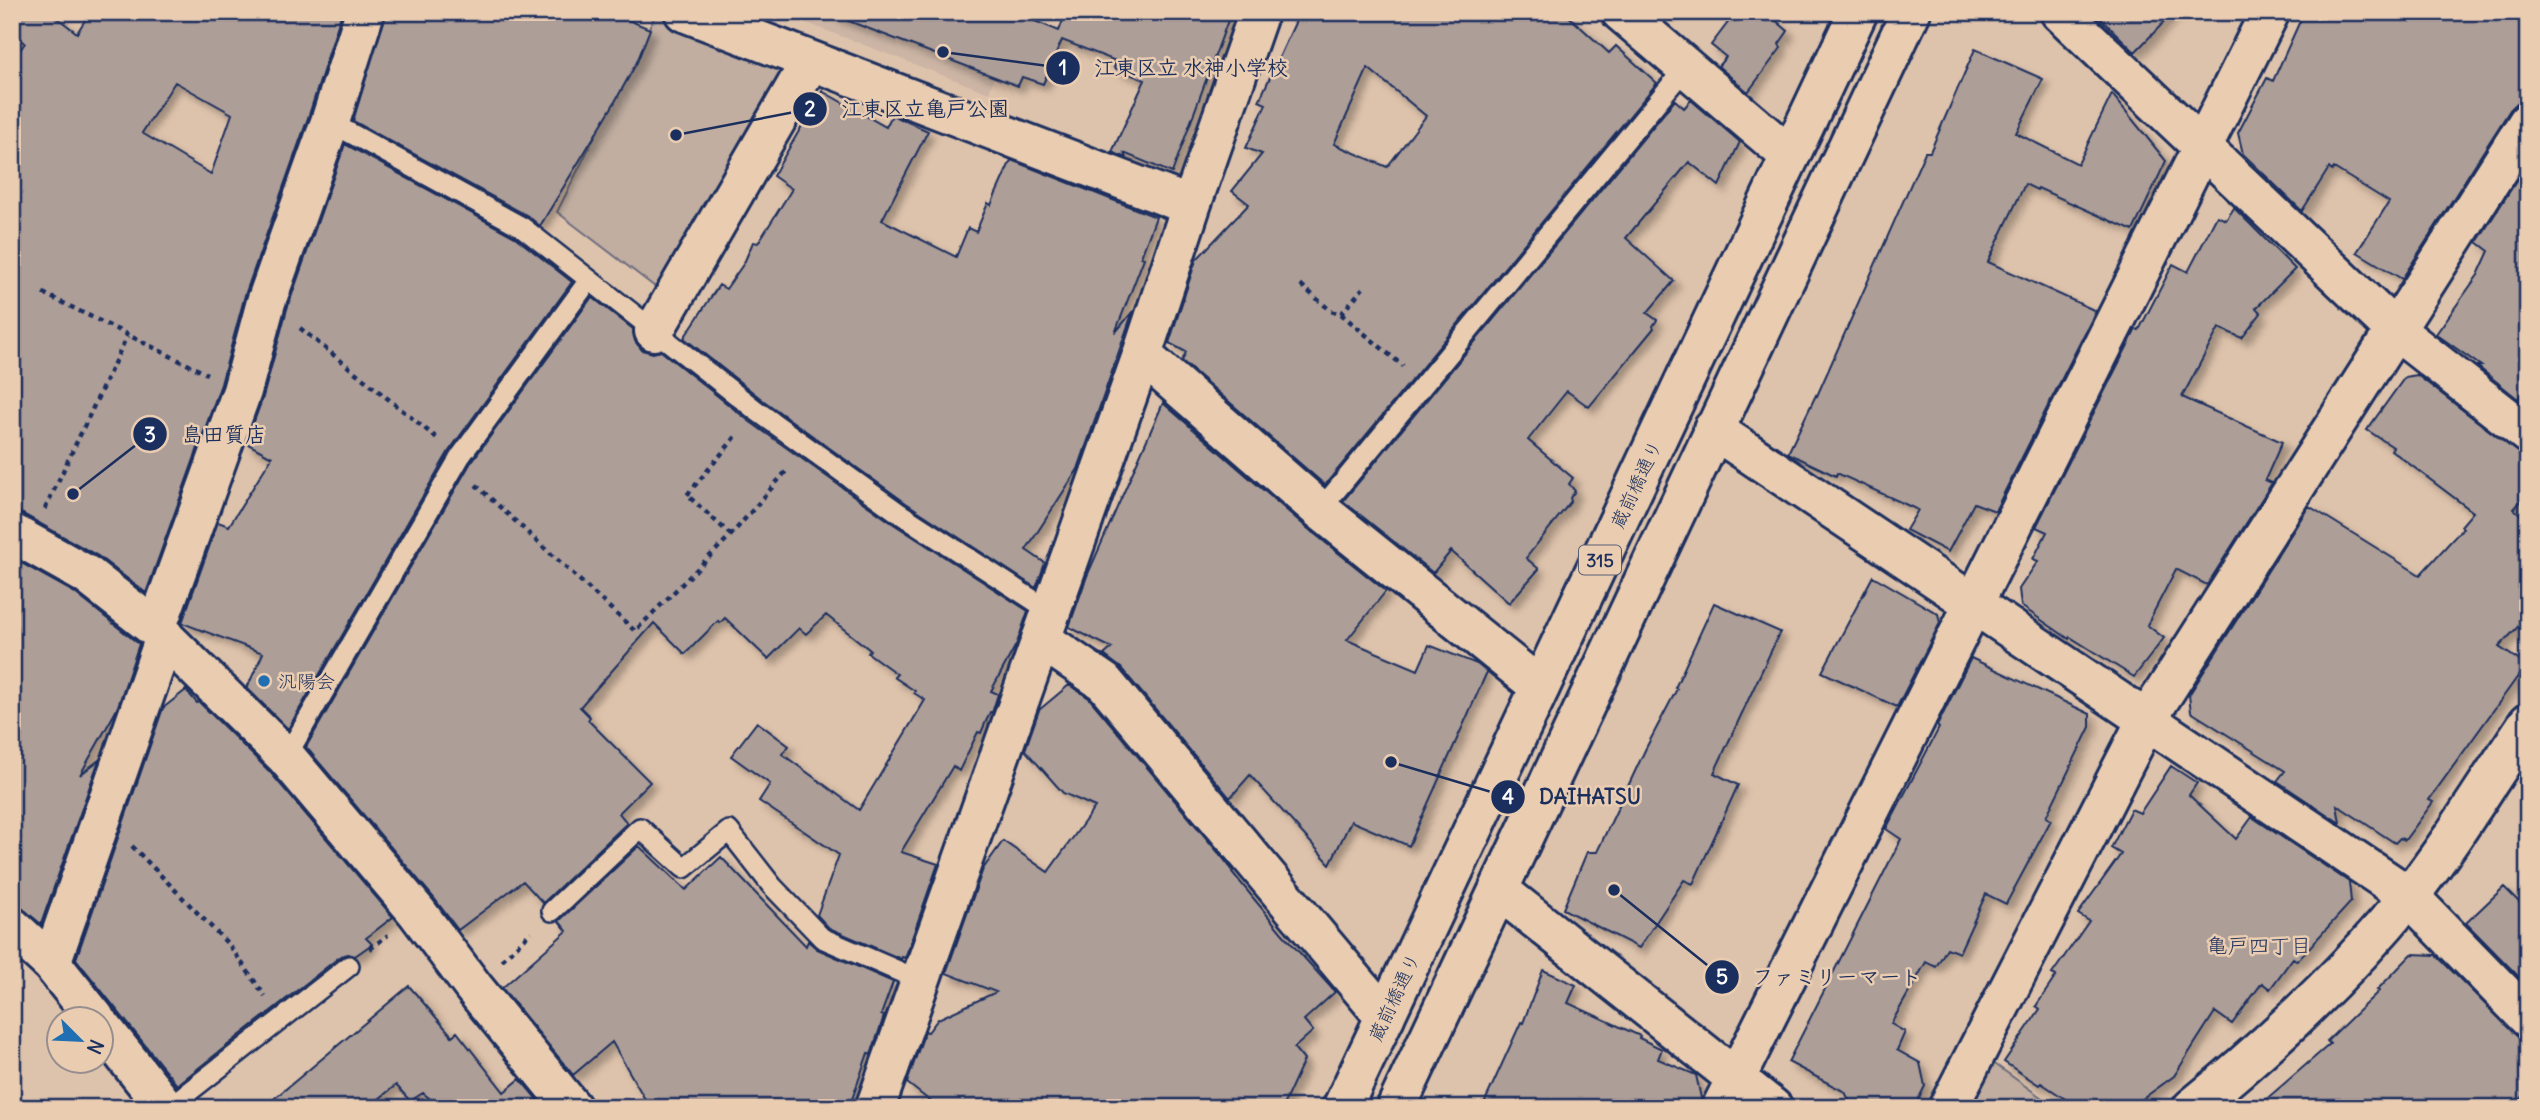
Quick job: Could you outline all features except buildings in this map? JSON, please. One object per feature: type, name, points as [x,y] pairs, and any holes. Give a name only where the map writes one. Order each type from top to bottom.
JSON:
[{"type":"street","points":[[684,12],[1191,206]]},
{"type":"street","points":[[875,1108],[1142,355],[1259,12]]},
{"type":"street","points":[[1621,12],[1790,156]]},
{"type":"street","name":"蔵前橋通り","points":[[1342,1108],[1858,12]]},
{"type":"street","name":"315","points":[[1396,1108],[1910,12]]},
{"type":"street","points":[[2060,12],[2395,330],[2528,433]]},
{"type":"street","points":[[1729,1093],[2270,12]]},
{"type":"street","points":[[51,963],[242,391],[266,302],[330,122],[357,15]]},
{"type":"street","points":[[654,331],[810,62]]},
{"type":"street","points":[[1948,1108],[2146,721],[2528,122]]},
{"type":"street","points":[[1142,355],[1320,510],[1540,687]]},
{"type":"street","points":[[1713,429],[2409,896],[2528,1018]]},
{"type":"street","points":[[21,538],[87,575],[160,633],[286,757],[416,912],[572,1108]]},
{"type":"street","points":[[1046,625],[1104,682],[1385,1017]]},
{"type":"street","points":[[2192,1108],[2284,1029],[2330,984],[2409,896],[2528,723]]},
{"type":"street","points":[[1499,890],[1729,1093],[1773,1108]]},
{"type":"street","points":[[12,927],[51,963],[84,1004]]},
{"type":"street","points":[[116,1044],[167,1108]]},
{"type":"lane","points":[[1320,510],[1686,67]]},
{"type":"lane","points":[[330,122],[522,227],[757,411],[900,513],[1046,625]]},
{"type":"lane","points":[[286,757],[458,461],[589,280]]},
{"type":"lane","points":[[552,911],[640,828],[684,868],[729,831],[772,886],[822,937],[919,979]]},
{"type":"lane","points":[[167,1108],[349,966]]},
{"type":"path","points":[[1301,285],[1331,311],[1341,314],[1425,385]]},
{"type":"path","points":[[1341,314],[1363,288]]},
{"type":"path","points":[[43,293],[242,391]]},
{"type":"path","points":[[266,302],[458,461],[635,632],[731,535],[808,447]]},
{"type":"path","points":[[21,538],[127,336]]},
{"type":"path","points":[[731,535],[687,495],[757,411]]},
{"type":"path","points":[[101,817],[165,877],[230,946],[282,1020]]},
{"type":"path","points":[[474,988],[552,911]]},
{"type":"path","points":[[349,966],[416,912]]},
{"type":"shaded area","points":[[778,12],[1015,12],[989,93]]},
{"type":"shaded area","points":[[656,14],[804,59],[663,293],[557,212]]},
{"type":"shaded area","points":[[1992,1062],[2056,1108],[1969,1108]]},
{"type":"place","name":"江東区立 水神小学校","points":[[943,52]]},
{"type":"place","name":"江東区立亀戸公園","points":[[676,135]]},
{"type":"place","name":"島田質店","points":[[73,494]]},
{"type":"place","name":"汎陽会","points":[[264,681]]},
{"type":"place","name":"DAIHATSU","points":[[1391,762]]},
{"type":"place","name":"ファミリーマート","points":[[1614,890]]},
{"type":"district","name":"亀戸四丁目","points":[[2259,945]]}]
